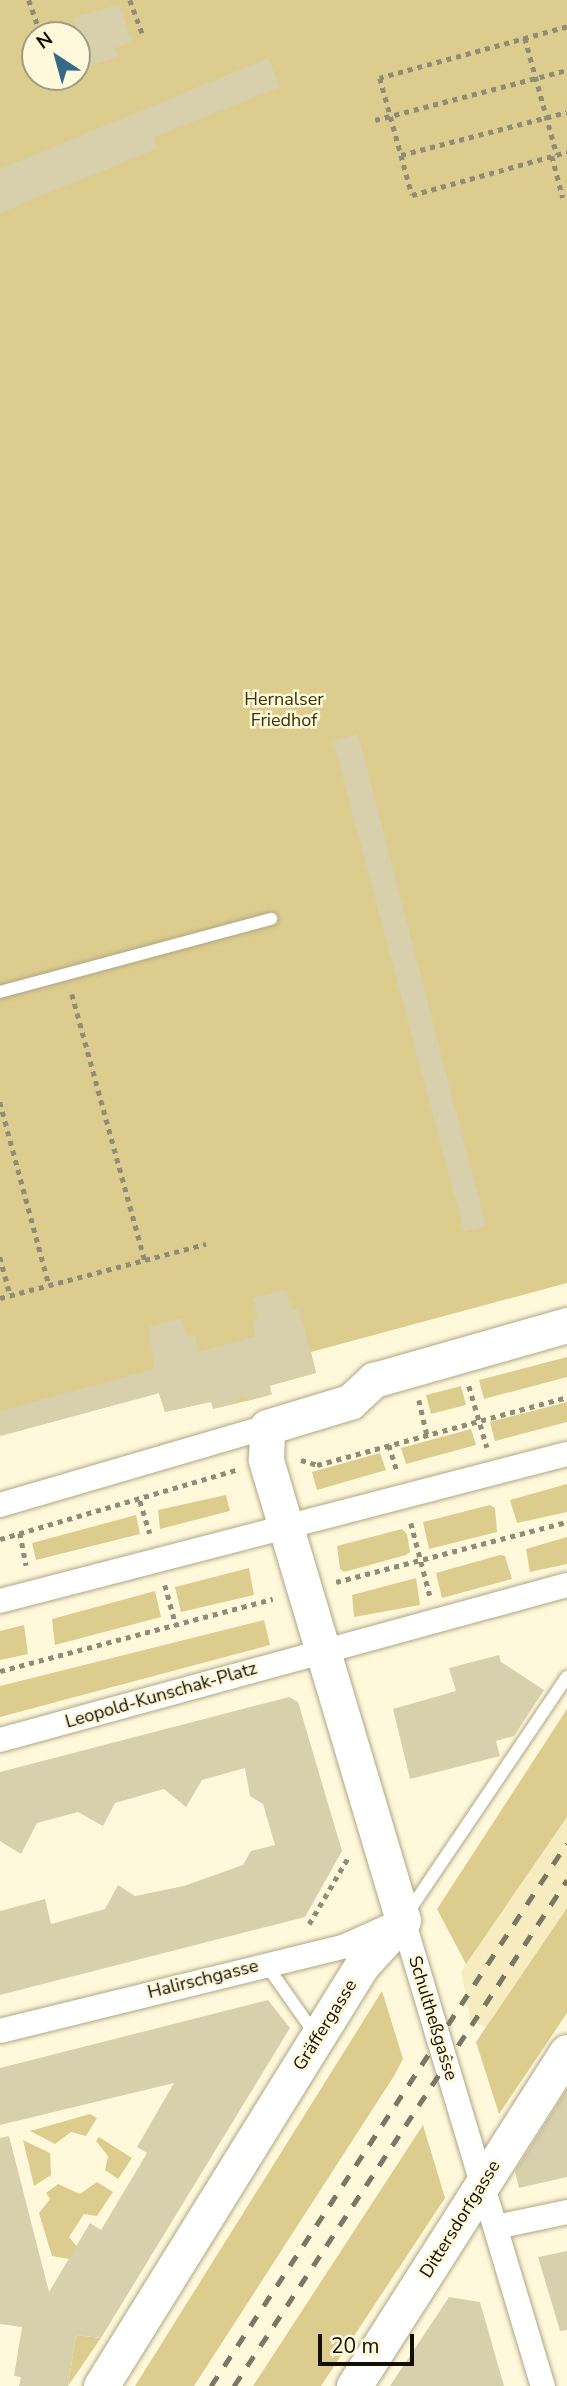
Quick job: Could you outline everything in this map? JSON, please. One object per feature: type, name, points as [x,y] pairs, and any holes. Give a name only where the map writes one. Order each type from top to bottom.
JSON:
[{"type":"street","points":[[0,1505],[267,1443],[350,1402],[374,1380],[567,1325]]},
{"type":"street","points":[[267,1443],[287,1529],[323,1651]]},
{"type":"street","points":[[0,1601],[287,1529],[567,1454]]},
{"type":"street","name":"Leopold-Kunschak-Platz","points":[[0,1740],[567,1585]]},
{"type":"street","name":"Schultheßgasse","points":[[323,1651],[543,2386]]},
{"type":"street","name":"Halirschgasse","points":[[0,2031],[265,1963],[345,1946],[403,1920]]},
{"type":"street","name":"Gräffergasse","points":[[101,2386],[362,1964],[403,1920]]},
{"type":"street","name":"Dittersdorfgasse","points":[[354,2386],[567,2052]]},
{"type":"street","points":[[496,2227],[567,2212]]},
{"type":"lane","points":[[0,992],[271,919]]},
{"type":"lane","name":"Gräffergasse","points":[[403,1920],[567,1677]]},
{"type":"lane","points":[[265,1963],[318,2037]]},
{"type":"path","points":[[29,0],[36,21]]},
{"type":"path","points":[[130,0],[144,38]]},
{"type":"path","points":[[567,27],[380,78],[412,194],[567,152]]},
{"type":"path","points":[[525,38],[547,117],[563,198]]},
{"type":"path","points":[[375,120],[567,70]]},
{"type":"path","points":[[401,155],[567,112]]},
{"type":"path","points":[[67,975],[145,1260]]},
{"type":"path","points":[[0,1102],[49,1285]]},
{"type":"path","points":[[0,1298],[206,1244]]},
{"type":"path","points":[[0,1257],[10,1296]]},
{"type":"path","points":[[468,1382],[487,1447]]},
{"type":"path","points":[[418,1396],[427,1435]]},
{"type":"path","points":[[0,1539],[140,1501],[267,1443],[287,1455],[317,1465],[567,1397]]},
{"type":"path","points":[[389,1445],[397,1473]]},
{"type":"path","points":[[140,1501],[151,1536]]},
{"type":"path","points":[[410,1521],[436,1620]]},
{"type":"path","points":[[20,1533],[27,1569]]},
{"type":"path","points":[[165,1585],[176,1625]]},
{"type":"path","points":[[309,1925],[350,1854]]},
{"type":"shaded area","points":[[567,1817],[567,1908],[486,2028],[470,2019],[461,1971]]},
{"type":"green space","name":"Hernalser Friedhof","points":[[0,0],[567,0],[567,1283],[311,1352],[316,1373],[269,1386],[272,1394],[267,1396],[213,1409],[212,1401],[165,1412],[159,1393],[0,1436]]},
{"type":"green space","points":[[567,1357],[567,1377],[484,1399],[479,1380]]},
{"type":"green space","points":[[461,1386],[466,1405],[431,1414],[426,1395]]},
{"type":"green space","points":[[567,1402],[567,1422],[495,1441],[490,1422]]},
{"type":"green space","points":[[471,1429],[476,1445],[406,1464],[401,1448]]},
{"type":"green space","points":[[380,1453],[386,1470],[317,1490],[312,1472]]},
{"type":"green space","points":[[567,1484],[567,1512],[517,1523],[510,1500]]},
{"type":"green space","points":[[226,1495],[230,1511],[160,1529],[158,1510]]},
{"type":"green space","points":[[490,1505],[495,1508],[497,1532],[429,1549],[423,1522]]},
{"type":"green space","points":[[136,1515],[140,1534],[36,1560],[32,1543]]},
{"type":"green space","points":[[402,1529],[407,1534],[410,1552],[406,1555],[344,1572],[340,1569],[337,1546]]},
{"type":"green space","points":[[567,1537],[567,1564],[530,1572],[526,1549]]},
{"type":"green space","points":[[500,1555],[505,1556],[512,1579],[442,1598],[436,1573]]},
{"type":"green space","points":[[249,1568],[254,1595],[181,1612],[175,1587]]},
{"type":"green space","points":[[416,1578],[420,1605],[354,1617],[352,1595]]},
{"type":"green space","points":[[155,1591],[161,1617],[55,1645],[52,1619]]},
{"type":"green space","points":[[264,1620],[270,1645],[0,1717],[0,1686]]},
{"type":"green space","points":[[24,1625],[28,1654],[0,1660],[0,1631]]},
{"type":"green space","points":[[567,1709],[567,1817],[466,1964],[437,1909]]},
{"type":"green space","points":[[567,1908],[567,2013],[499,2114],[476,2042]]},
{"type":"green space","points":[[382,1991],[403,2059],[394,2076],[194,2386],[135,2386]]},
{"type":"green space","points":[[90,2114],[97,2118],[86,2136],[71,2132],[55,2144],[30,2131]]},
{"type":"green space","points":[[423,2125],[445,2198],[321,2386],[253,2386]]},
{"type":"green space","points":[[99,2137],[132,2158],[118,2179],[105,2170],[108,2156],[96,2141]]},
{"type":"green space","points":[[23,2140],[50,2153],[51,2175],[34,2186]]},
{"type":"green space","points":[[97,2182],[113,2192],[97,2216],[84,2214],[69,2237],[78,2248],[70,2259],[52,2256],[39,2213],[50,2199],[46,2193],[58,2184],[80,2194]]},
{"type":"green space","points":[[76,2335],[101,2338],[68,2386]]},
{"type":"building","points":[[119,4],[132,42],[115,48],[118,57],[91,66],[91,21],[75,21],[74,18]]},
{"type":"building","points":[[268,58],[280,87],[154,137],[158,148],[0,213],[0,169]]},
{"type":"building","points":[[358,734],[486,1226],[464,1232],[333,741]]},
{"type":"building","points":[[286,1290],[292,1311],[299,1308],[316,1373],[270,1385],[271,1394],[250,1400],[242,1396],[234,1404],[213,1408],[211,1402],[165,1412],[159,1393],[0,1436],[0,1411],[154,1369],[149,1327],[182,1318],[187,1337],[195,1336],[199,1352],[256,1336],[252,1320],[258,1318],[253,1298]]},
{"type":"building","points":[[499,1655],[501,1662],[544,1690],[514,1736],[496,1741],[500,1756],[410,1779],[393,1709],[456,1691],[449,1668]]},
{"type":"building","points":[[289,1697],[298,1702],[342,1851],[305,1917],[0,1995],[0,1911],[45,1899],[51,1924],[105,1909],[118,1885],[135,1896],[184,1886],[243,1865],[251,1851],[275,1845],[263,1804],[250,1796],[245,1768],[202,1780],[186,1807],[164,1789],[115,1803],[103,1826],[78,1812],[37,1823],[21,1854],[0,1841],[0,1772]]},
{"type":"building","points":[[268,2000],[290,2028],[101,2338],[76,2335],[68,2386],[19,2386],[21,2377],[14,2376],[22,2327],[0,2324],[0,2138],[9,2136],[49,2292],[90,2223],[101,2230],[147,2153],[137,2147],[174,2083],[0,2125],[0,2068]]},
{"type":"building","points":[[567,2089],[567,2177],[519,2188],[515,2171]]},
{"type":"building","points":[[567,2251],[567,2330],[560,2331],[538,2257]]},
{"type":"building","points":[[449,2297],[480,2302],[504,2386],[390,2386]]},
{"type":"railway","points":[[211,2386],[567,1843]]},
{"type":"railway","points":[[234,2386],[567,1880]]}]
